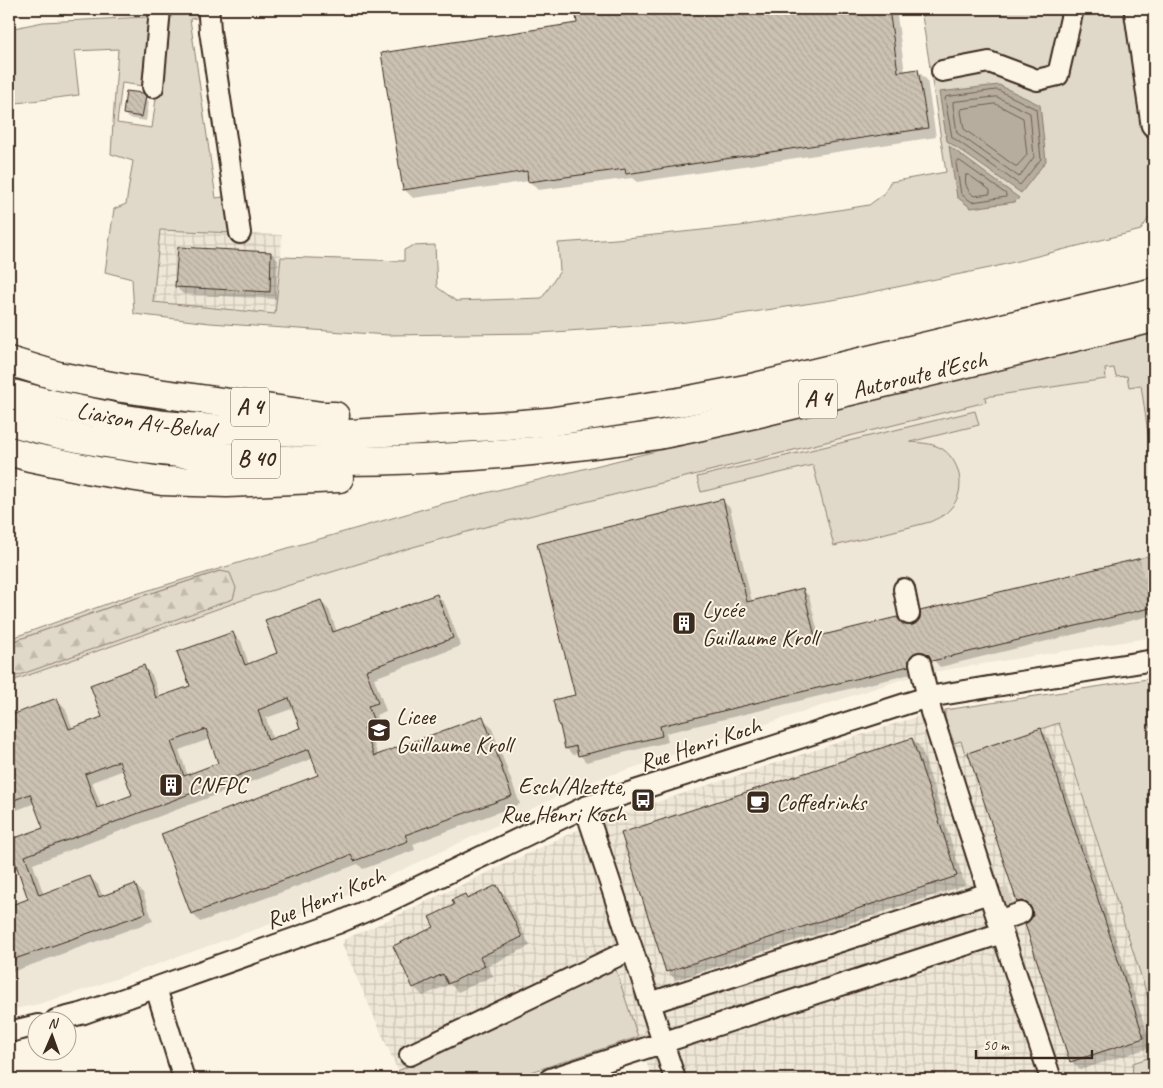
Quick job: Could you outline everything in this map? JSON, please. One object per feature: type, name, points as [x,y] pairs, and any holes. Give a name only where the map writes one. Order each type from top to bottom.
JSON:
[{"type":"highway","name":"Autoroute d'Esch","points":[[496,426],[548,422],[611,413],[751,388],[1154,292]]},
{"type":"highway","name":"Autoroute d'Esch","points":[[478,456],[653,436],[773,410],[1154,318]]},
{"type":"highway","name":"A 4","points":[[9,361],[58,376],[200,400],[322,416],[413,416],[496,426]]},
{"type":"highway","name":"Liaison A4-Belval","points":[[9,393],[119,418],[215,429],[348,434],[496,426]]},
{"type":"highway","name":"Liaison A4-Belval","points":[[9,421],[36,429],[116,445],[188,454],[288,461],[375,461],[478,456]]},
{"type":"highway","name":"A 4","points":[[9,451],[116,474],[162,480],[226,483],[413,473],[478,456]]},
{"type":"main road","points":[[1137,9],[1154,124]]},
{"type":"street","points":[[154,87],[160,9]]},
{"type":"street","points":[[208,9],[240,233]]},
{"type":"street","points":[[942,71],[989,62],[1037,80],[1058,75],[1073,9]]},
{"type":"street","points":[[904,588],[909,614]]},
{"type":"street","name":"Rue Henri Koch","points":[[78,1014],[346,920],[585,808],[928,697],[1154,660]]},
{"type":"street","points":[[920,663],[931,712],[1051,1079]]},
{"type":"street","points":[[585,808],[675,1079]]},
{"type":"street","points":[[650,1003],[989,893]]},
{"type":"street","points":[[550,1079],[1000,927],[1021,913]]},
{"type":"street","points":[[410,1055],[632,949]]},
{"type":"street","points":[[156,988],[184,1079]]},
{"type":"street","points":[[9,1032],[28,1027]]},
{"type":"shaded area","points":[[160,230],[282,235],[275,314],[153,302]]},
{"type":"shaded area","name":"Licee Guillaume Kroll","points":[[1115,368],[1141,385],[1154,474],[1154,637],[932,672],[897,681],[602,778],[578,787],[330,903],[87,989],[39,1004],[9,1010],[9,682],[254,596],[413,547],[481,528],[986,401],[985,397],[1106,379],[1105,369]]},
{"type":"shaded area","points":[[945,710],[945,718],[954,743],[961,740],[1041,728],[1058,722],[1154,1016],[1154,1056],[1133,1063],[1132,1079],[652,1079],[615,968],[398,1071],[342,944],[345,939],[590,824],[931,712]]},
{"type":"green space","points":[[168,9],[201,9],[201,17],[190,19],[216,198],[229,196],[235,233],[160,230],[153,302],[275,314],[281,257],[404,261],[404,250],[412,246],[435,245],[437,287],[456,301],[542,298],[560,271],[558,243],[740,226],[869,205],[884,194],[890,182],[946,172],[921,9],[1128,9],[1154,176],[1154,210],[1141,230],[990,268],[838,299],[679,323],[540,333],[388,335],[210,323],[134,314],[132,279],[105,272],[114,209],[126,204],[133,161],[111,154],[118,49],[74,51],[79,95],[9,104],[9,29],[43,22],[147,17],[159,13],[149,87],[122,83],[117,123],[152,128]]},
{"type":"green space","points":[[1151,329],[1151,333],[1154,333],[1154,474],[1141,385],[1129,387],[1127,376],[1116,377],[1114,368],[1105,369],[1106,379],[985,397],[986,402],[481,528],[413,547],[254,596],[9,682],[9,678],[220,571],[124,602],[9,643],[9,639],[126,597],[441,504]]},
{"type":"green space","points":[[975,411],[979,425],[910,442],[936,446],[944,450],[955,463],[960,479],[960,487],[955,502],[948,511],[930,522],[834,546],[813,465],[701,492],[697,477]]},
{"type":"green space","points":[[220,571],[230,573],[236,588],[233,599],[9,678],[9,643],[124,602]]},
{"type":"green space","points":[[1154,678],[1154,714],[1148,715],[1154,772],[1154,1016],[1059,723],[965,754],[961,741],[954,743],[945,718],[945,710]]},
{"type":"green space","points":[[615,967],[638,1037],[510,1079],[401,1079],[398,1071]]},
{"type":"green space","points":[[1154,1056],[1154,1079],[1132,1079],[1133,1063]]},
{"type":"water","points":[[999,85],[1040,105],[1046,161],[1021,193],[947,141],[939,92]]},
{"type":"water","points":[[949,146],[1019,198],[1015,202],[971,208],[957,197]]},
{"type":"building","points":[[575,9],[760,9],[761,14],[796,9],[889,9],[898,72],[918,69],[928,128],[626,174],[625,169],[528,182],[527,171],[403,190],[381,53],[577,23]]},
{"type":"building","points":[[126,91],[143,93],[146,96],[142,117],[123,114]]},
{"type":"building","points":[[178,247],[271,252],[270,292],[175,287]]},
{"type":"building","name":"Lycée Guillaume Kroll","points":[[723,499],[747,602],[803,588],[815,637],[897,617],[905,625],[912,625],[920,618],[920,611],[1154,555],[1154,607],[932,661],[929,655],[924,652],[917,652],[909,659],[909,666],[660,726],[662,736],[578,756],[576,746],[565,749],[553,700],[575,695],[537,544]]},
{"type":"building","name":"CNFPC","points":[[437,594],[453,638],[366,670],[378,703],[368,706],[375,724],[364,728],[374,756],[483,716],[512,796],[405,835],[408,841],[354,861],[351,855],[191,914],[161,834],[318,775],[309,749],[25,856],[39,895],[90,876],[99,897],[135,884],[146,913],[9,961],[9,906],[28,899],[14,859],[9,861],[9,840],[43,828],[30,794],[9,802],[9,752],[14,750],[9,737],[9,716],[57,698],[69,729],[102,717],[90,685],[144,665],[156,698],[190,686],[177,652],[233,632],[245,665],[277,653],[265,620],[321,600],[333,632]],"holes":[[[289,698],[300,728],[268,740],[258,710]],[[206,729],[218,763],[184,776],[171,742]],[[119,761],[132,795],[97,808],[85,774]]]},
{"type":"building","points":[[1041,728],[1144,1038],[1070,1062],[1025,924],[1033,916],[1032,910],[1023,901],[1017,902],[968,753]]},
{"type":"building","points":[[912,738],[957,876],[666,972],[621,833]]},
{"type":"building","points":[[497,885],[522,937],[480,957],[485,966],[448,984],[443,974],[413,988],[393,946],[434,927],[429,917],[454,905],[452,900],[465,894],[467,899]]},
{"type":"tunnel","points":[[1150,556],[1154,579]]},
{"type":"tunnel","points":[[992,903],[1015,895]]},
{"type":"place","name":"Lycée Guillaume Kroll","points":[[684,623]]},
{"type":"place","name":"Licee Guillaume Kroll","points":[[379,730]]},
{"type":"place","name":"CNFPC","points":[[171,785]]},
{"type":"place","name":"Esch/Alzette, Rue Henri Koch","points":[[643,800]]},
{"type":"place","name":"Coffedrinks","points":[[758,802]]}]
